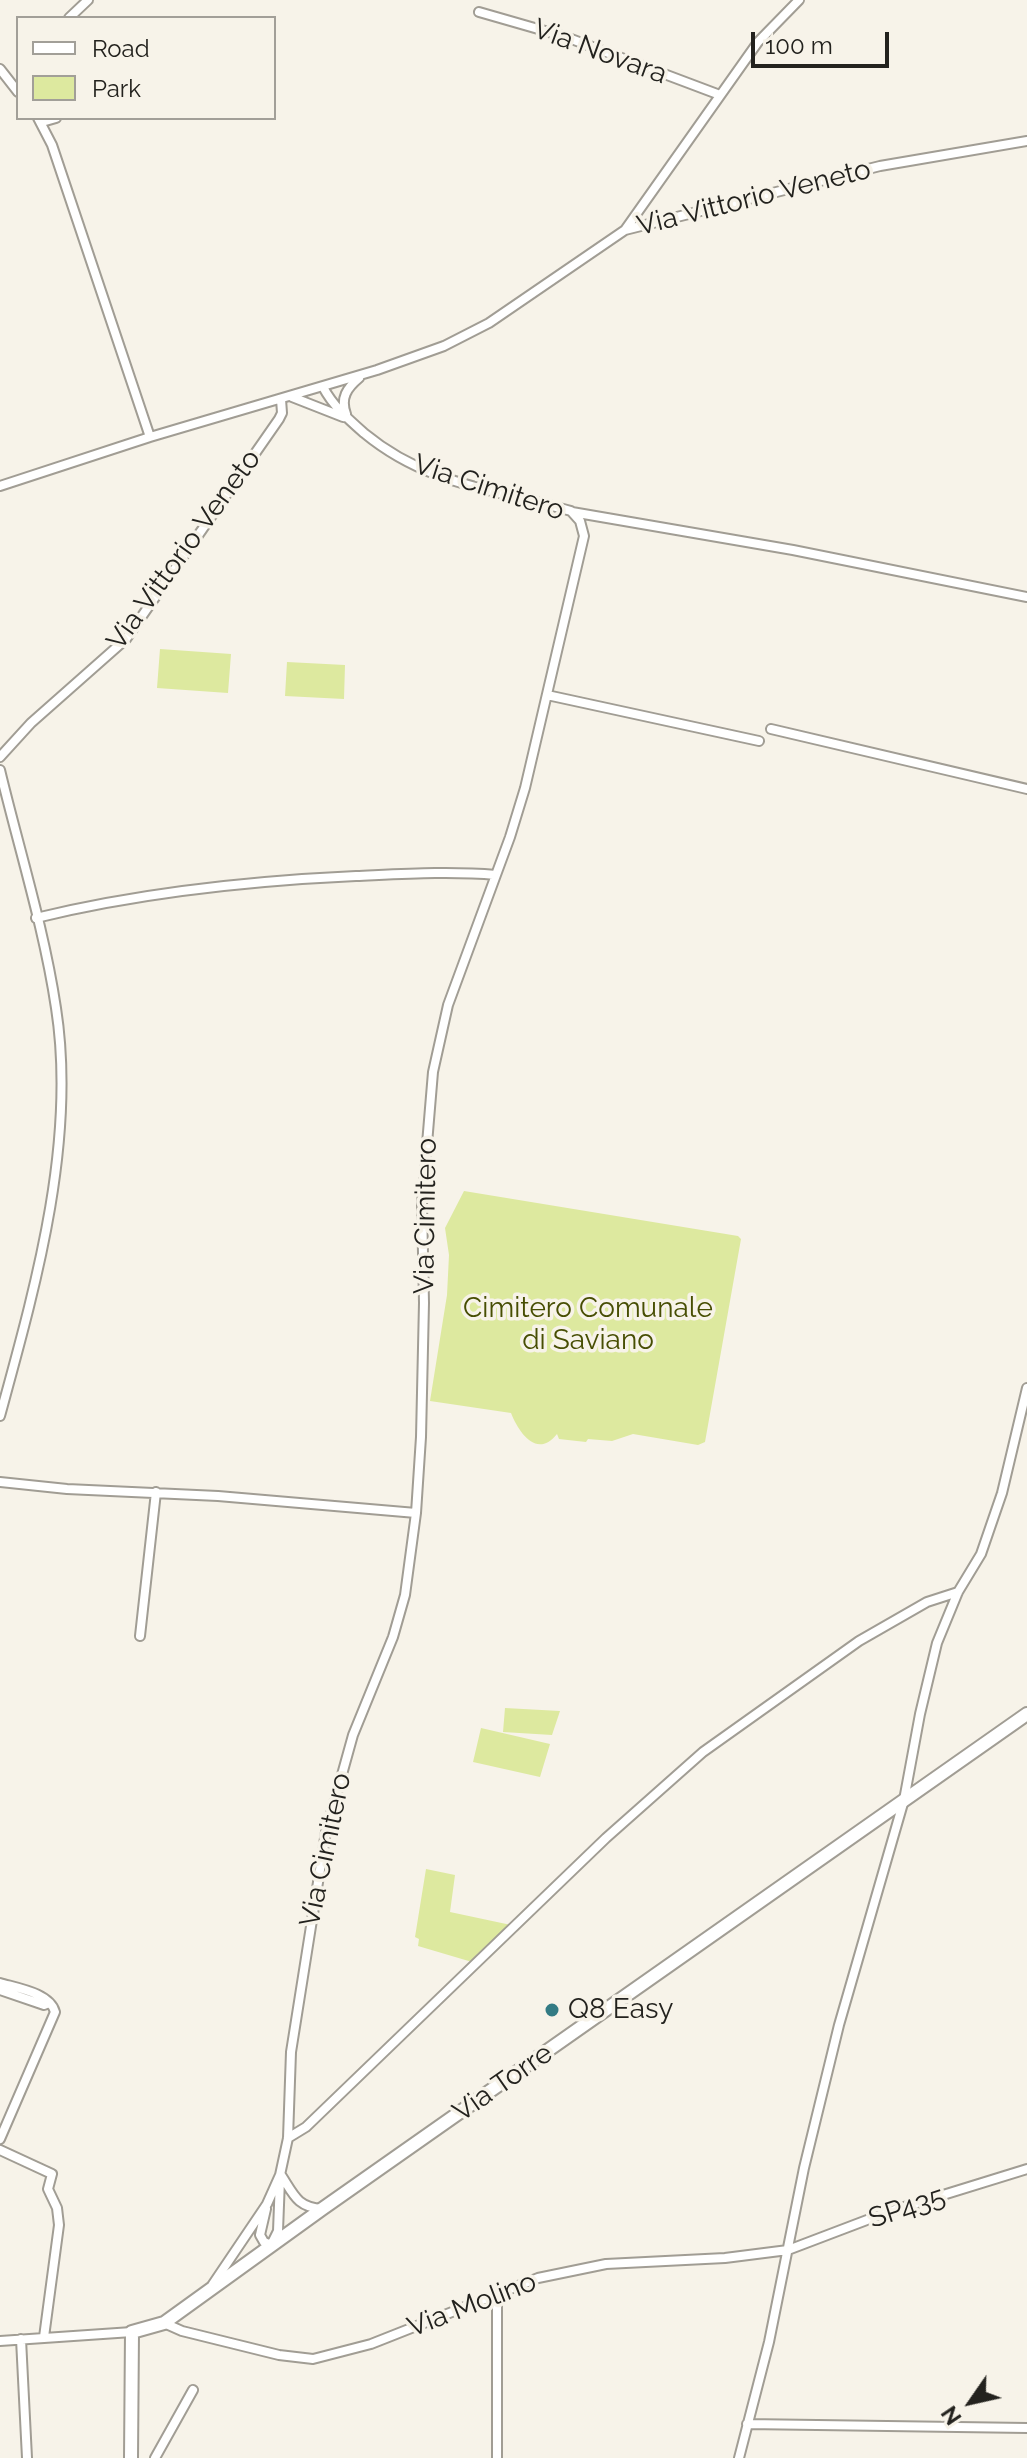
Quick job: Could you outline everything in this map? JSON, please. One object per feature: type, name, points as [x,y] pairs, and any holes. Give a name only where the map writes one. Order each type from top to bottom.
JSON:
[{"type":"main road","name":"Via Torre","points":[[132,2332],[164,2323],[1027,1714]]},
{"type":"main road","points":[[131,2458],[132,2332]]},
{"type":"street","points":[[71,16],[88,0]]},
{"type":"street","points":[[625,230],[758,42],[799,0]]},
{"type":"street","name":"Via Novara","points":[[479,12],[566,37],[720,95]]},
{"type":"street","points":[[0,69],[16,89]]},
{"type":"street","points":[[40,120],[52,145],[150,437]]},
{"type":"street","name":"Via Vittorio Veneto","points":[[0,486],[150,437],[363,375],[444,346],[489,323],[625,230],[880,166],[1027,141]]},
{"type":"street","points":[[347,419],[343,408],[345,392],[363,375]]},
{"type":"street","name":"Via Cimitero","points":[[267,2204],[260,2235],[264,2242],[271,2245],[278,2231],[280,2175],[288,2138],[291,2052],[326,1832],[353,1735],[393,1637],[405,1595],[416,1513],[423,1360],[422,1204],[433,1072],[448,1005],[525,788],[584,536],[580,521],[571,511],[436,477],[412,466],[381,447],[347,419],[323,387]]},
{"type":"street","name":"Via Cimitero","points":[[291,396],[347,419]]},
{"type":"street","name":"Via Vittorio Veneto","points":[[0,757],[31,723],[126,639],[279,419],[281,399]]},
{"type":"street","points":[[571,511],[793,550],[1027,597]]},
{"type":"street","points":[[547,695],[759,741]]},
{"type":"street","points":[[771,729],[1027,789]]},
{"type":"street","points":[[0,770],[56,1009],[61,1079],[57,1175],[0,1416]]},
{"type":"street","points":[[36,918],[153,893],[237,883],[466,872],[496,875]]},
{"type":"street","points":[[739,2458],[769,2342],[804,2168],[839,2025],[904,1800],[937,1643],[958,1592],[981,1554],[1002,1493],[1027,1388]]},
{"type":"street","points":[[0,1482],[416,1513]]},
{"type":"street","points":[[140,1636],[156,1492]]},
{"type":"street","points":[[288,2138],[306,2127],[606,1838],[703,1752],[859,1641],[927,1602],[958,1592]]},
{"type":"street","points":[[0,1983],[46,1998],[55,2012],[0,2139]]},
{"type":"street","points":[[0,1990],[44,2005],[49,2003]]},
{"type":"street","points":[[0,2150],[52,2174],[48,2189],[57,2208],[59,2225],[44,2337]]},
{"type":"street","name":"SP435","points":[[788,2250],[888,2212],[1027,2169]]},
{"type":"street","points":[[280,2175],[296,2199],[308,2207],[322,2209]]},
{"type":"street","name":"Via Cimitero","points":[[207,2291],[267,2204],[280,2175]]},
{"type":"street","name":"Via Molino","points":[[164,2323],[182,2331],[279,2355],[313,2359],[371,2344],[538,2278],[594,2266],[725,2258],[788,2250]]},
{"type":"street","points":[[497,2292],[497,2458]]},
{"type":"street","points":[[0,2341],[132,2332]]},
{"type":"street","points":[[21,2339],[27,2458]]},
{"type":"street","points":[[155,2458],[193,2390]]},
{"type":"street","points":[[747,2424],[1027,2428]]},
{"type":"green space","points":[[160,649],[231,654],[228,693],[157,688]]},
{"type":"green space","points":[[287,662],[345,665],[344,699],[285,696]]},
{"type":"green space","name":"Cimitero Comunale di Saviano","points":[[464,1191],[738,1236],[741,1239],[705,1442],[698,1445],[633,1434],[612,1441],[588,1439],[586,1442],[559,1439],[557,1434],[550,1441],[536,1444],[524,1435],[511,1413],[430,1401],[447,1295],[449,1255],[445,1228]]},
{"type":"green space","points":[[505,1708],[560,1711],[552,1735],[503,1732]]},
{"type":"green space","points":[[481,1728],[550,1744],[540,1777],[473,1762]]},
{"type":"green space","points":[[426,1869],[455,1875],[450,1912],[511,1925],[472,1962],[418,1946],[419,1939],[415,1937]]},
{"type":"place","name":"Q8 Easy","points":[[552,2010]]}]
